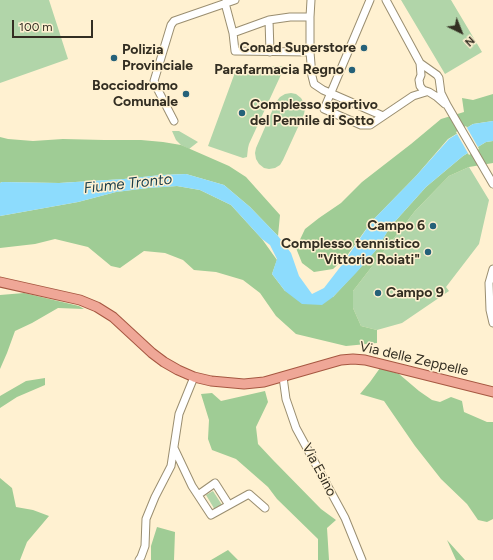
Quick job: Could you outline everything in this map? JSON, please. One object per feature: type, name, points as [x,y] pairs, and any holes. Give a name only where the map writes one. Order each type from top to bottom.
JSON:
[{"type":"main road","name":"Via delle Zeppelle","points":[[0,282],[80,300],[97,307],[113,317],[158,358],[178,370],[194,377],[221,382],[244,384],[264,382],[341,360],[353,359],[365,360],[493,392]]},
{"type":"street","points":[[174,121],[154,81],[170,27],[174,21],[235,0]]},
{"type":"street","points":[[311,0],[310,52],[314,84],[331,94],[383,116]]},
{"type":"street","points":[[370,0],[324,109],[361,125],[370,125],[413,96],[435,90],[439,84]]},
{"type":"street","points":[[386,0],[420,62],[439,78],[441,93],[447,105],[493,184]]},
{"type":"street","points":[[225,3],[233,33],[235,51],[310,52]]},
{"type":"street","points":[[233,33],[269,20],[290,17],[310,17]]},
{"type":"street","points":[[269,20],[270,52]]},
{"type":"street","points":[[413,96],[419,84],[419,78],[421,75],[420,62]]},
{"type":"street","points":[[421,75],[426,72],[432,72]]},
{"type":"street","points":[[419,84],[422,89],[437,97],[447,105]]},
{"type":"street","points":[[493,269],[489,283],[490,310],[493,323]]},
{"type":"street","points":[[139,560],[145,546],[146,519],[155,497],[171,466],[179,414],[194,377]]},
{"type":"street","name":"Via Esino","points":[[283,377],[286,399],[296,428],[345,518],[362,560]]},
{"type":"street","points":[[174,447],[192,486],[211,515],[249,494],[265,508]]},
{"type":"street","points":[[198,495],[215,484],[229,505]]},
{"type":"green space","points":[[0,0],[49,0],[68,59],[0,83]]},
{"type":"green space","points":[[401,0],[451,0],[482,52],[445,74]]},
{"type":"green space","name":"Complesso sportivo del Pennile di Sotto","points":[[285,66],[249,144],[247,157],[243,158],[208,146],[237,67]]},
{"type":"green space","points":[[285,94],[296,94],[301,98],[304,103],[304,114],[280,165],[275,168],[264,168],[256,159],[256,148],[276,102]]},
{"type":"green space","points":[[493,94],[493,121],[473,124],[448,139],[416,176],[372,221],[346,257],[333,269],[314,272],[302,263],[296,248],[305,229],[341,203],[362,182],[441,119],[464,112],[462,98],[473,100]]},
{"type":"green space","points":[[172,131],[179,131],[198,142],[189,149],[181,145],[176,140]]},
{"type":"green space","points":[[0,137],[33,141],[63,139],[141,140],[181,145],[229,166],[246,177],[280,215],[278,236],[250,207],[224,185],[186,174],[59,183],[0,183]]},
{"type":"green space","points":[[493,141],[493,163],[469,167],[449,176],[415,211],[353,291],[353,308],[361,326],[377,330],[377,343],[346,346],[296,334],[276,316],[260,293],[243,280],[216,272],[194,270],[183,260],[165,253],[144,251],[120,268],[111,266],[88,247],[55,239],[35,244],[0,248],[0,216],[78,202],[116,192],[177,186],[200,190],[231,205],[262,239],[277,260],[272,274],[285,291],[333,297],[377,249],[390,227],[426,187],[463,156],[486,142]]},
{"type":"green space","name":"Complesso tennistico \"Vittorio Roiati\"","points":[[469,167],[489,200],[479,244],[446,287],[449,291],[402,323],[377,330],[361,326],[353,308],[353,291],[415,211],[449,176]]},
{"type":"green space","points":[[24,293],[79,306],[84,309],[58,308],[15,331],[0,369],[0,295]]},
{"type":"green space","points":[[380,368],[399,374],[432,400],[440,402],[451,397],[462,401],[464,412],[487,422],[493,422],[493,519],[487,522],[478,520],[467,504],[441,479],[415,446],[384,401],[360,394]]},
{"type":"green space","points":[[45,378],[45,385],[17,397],[0,408],[0,396],[26,381]]},
{"type":"green space","points":[[265,391],[268,402],[256,427],[258,444],[321,509],[336,520],[327,528],[329,560],[318,560],[318,539],[277,499],[268,487],[236,459],[212,450],[208,439],[209,420],[201,394],[212,393],[221,401]]},
{"type":"green space","points":[[0,478],[12,488],[16,507],[33,510],[49,516],[27,542],[20,560],[0,560]]},
{"type":"green space","points":[[213,491],[222,505],[215,510],[206,495]]},
{"type":"green space","points":[[157,527],[175,532],[174,560],[151,560],[151,546]]},
{"type":"green space","points":[[447,540],[465,560],[456,560]]},
{"type":"green space","points":[[228,550],[238,560],[211,560]]},
{"type":"water","name":"Fiume Tronto","points":[[493,121],[493,141],[486,142],[463,156],[426,187],[390,227],[377,249],[356,273],[333,297],[322,305],[302,304],[285,291],[272,274],[277,259],[270,245],[262,239],[231,205],[200,190],[177,186],[116,192],[78,202],[0,216],[0,183],[2,182],[59,183],[186,174],[224,185],[250,207],[278,236],[291,253],[299,276],[312,294],[324,288],[372,221],[416,176],[449,139],[473,124]]},
{"type":"pier","points":[[466,126],[479,149],[469,155],[456,132]]},
{"type":"place","name":"Conad Superstore","points":[[364,48]]},
{"type":"place","name":"Polizia Provinciale","points":[[114,58]]},
{"type":"place","name":"Parafarmacia Regno","points":[[352,70]]},
{"type":"place","name":"Bocciodromo Comunale","points":[[186,94]]},
{"type":"place","name":"Complesso sportivo del Pennile di Sotto","points":[[242,113]]},
{"type":"place","name":"Campo 6","points":[[433,226]]},
{"type":"place","name":"Complesso tennistico \"Vittorio Roiati\"","points":[[428,252]]},
{"type":"place","name":"Campo 9","points":[[378,293]]}]
